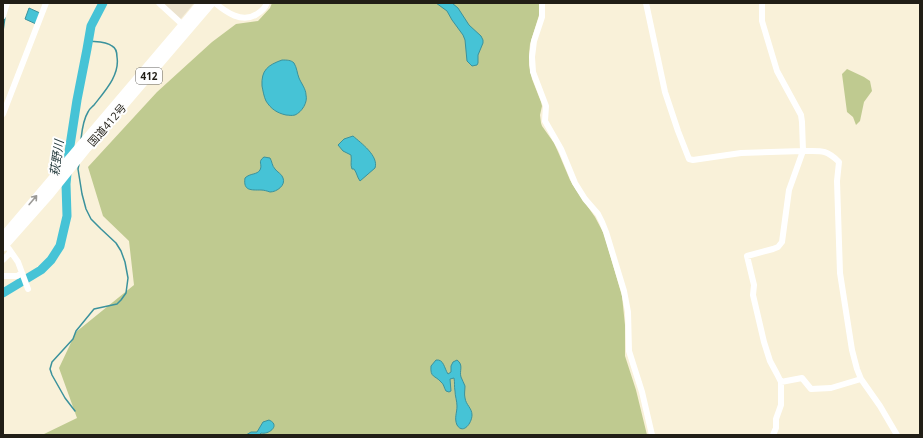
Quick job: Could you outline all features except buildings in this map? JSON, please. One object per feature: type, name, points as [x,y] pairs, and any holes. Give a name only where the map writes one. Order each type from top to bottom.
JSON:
[{"type":"highway","name":"国道412号","points":[[3,237],[48,190],[201,3]]},
{"type":"highway","name":"国道412号","points":[[86,144],[213,3]]},
{"type":"highway","name":"国道412号","points":[[8,249],[48,190]]},
{"type":"street","points":[[3,16],[7,3]]},
{"type":"street","points":[[3,114],[46,3]]},
{"type":"street","points":[[159,3],[183,26]]},
{"type":"street","points":[[213,3],[234,16],[242,18],[254,16],[261,12],[266,7],[267,3]]},
{"type":"street","points":[[542,3],[542,17],[534,41],[532,57],[533,72],[546,106],[544,118],[561,149],[575,183],[598,214],[606,232],[624,291],[628,312],[629,351],[642,392],[652,435]]},
{"type":"street","points":[[646,3],[665,92],[689,158],[693,160],[741,153],[820,151],[830,154],[839,162],[837,181],[840,273],[852,350],[861,379],[880,406],[897,435]]},
{"type":"street","points":[[762,3],[762,21],[777,71],[801,115],[803,151],[788,190],[781,245],[773,249],[747,256],[754,285],[753,295],[764,342],[770,361],[781,382],[781,405],[776,419],[776,428],[773,435]]},
{"type":"street","points":[[3,260],[8,249],[18,262],[28,289]]},
{"type":"street","points":[[3,276],[17,276],[22,273]]},
{"type":"street","points":[[781,382],[802,378],[811,389],[831,388],[861,379]]},
{"type":"shaded area","points":[[160,3],[194,3],[179,21]]},
{"type":"green space","points":[[272,3],[539,3],[540,12],[530,44],[529,65],[532,79],[542,106],[540,115],[541,123],[554,143],[570,180],[595,217],[604,234],[622,296],[625,325],[625,356],[636,390],[647,435],[42,435],[77,418],[59,368],[76,332],[134,285],[129,241],[103,216],[88,167],[157,92],[212,42],[236,24],[258,21],[270,8]]},
{"type":"green space","points":[[847,69],[870,81],[872,91],[864,102],[860,121],[856,125],[853,117],[847,112],[842,74]]},
{"type":"water","points":[[436,3],[452,3],[458,8],[469,25],[481,36],[483,43],[478,55],[477,65],[472,66],[467,61],[465,40],[463,35],[447,11]]},
{"type":"water","points":[[29,8],[40,13],[36,24],[25,19]]},
{"type":"water","points":[[282,60],[287,60],[294,63],[306,93],[306,101],[304,106],[300,112],[295,115],[286,115],[274,110],[266,101],[262,86],[262,80],[266,69]]},
{"type":"water","points":[[353,136],[372,154],[376,163],[375,168],[360,181],[354,169],[352,169],[351,155],[343,151],[338,145],[344,139]]},
{"type":"water","points":[[264,157],[270,158],[274,168],[282,175],[284,181],[282,186],[273,192],[251,190],[245,185],[245,178],[259,172],[261,168],[260,162]]},
{"type":"water","points":[[436,360],[442,362],[448,374],[451,372],[453,362],[457,360],[461,366],[461,377],[465,386],[465,398],[472,415],[467,427],[462,429],[459,428],[456,422],[457,404],[454,378],[450,379],[451,391],[449,392],[446,391],[442,383],[431,373],[431,366]]},
{"type":"water","points":[[269,420],[274,424],[274,427],[267,433],[261,433],[259,435],[246,435],[251,432],[257,432],[263,422]]},
{"type":"waterway","name":"萩野川","points":[[3,293],[41,270],[51,260],[60,246],[67,216],[66,184],[77,100],[91,26],[103,3]]},
{"type":"waterway","points":[[3,31],[5,17]]},
{"type":"waterway","points":[[81,139],[86,115],[111,82],[117,64],[115,49],[110,44],[88,41]]},
{"type":"waterway","points":[[75,411],[65,398],[52,375],[50,369],[52,362],[73,339],[76,331],[94,309],[117,304],[121,300],[126,293],[128,278],[121,251],[116,243],[91,219],[86,209],[78,169],[79,164]]}]
